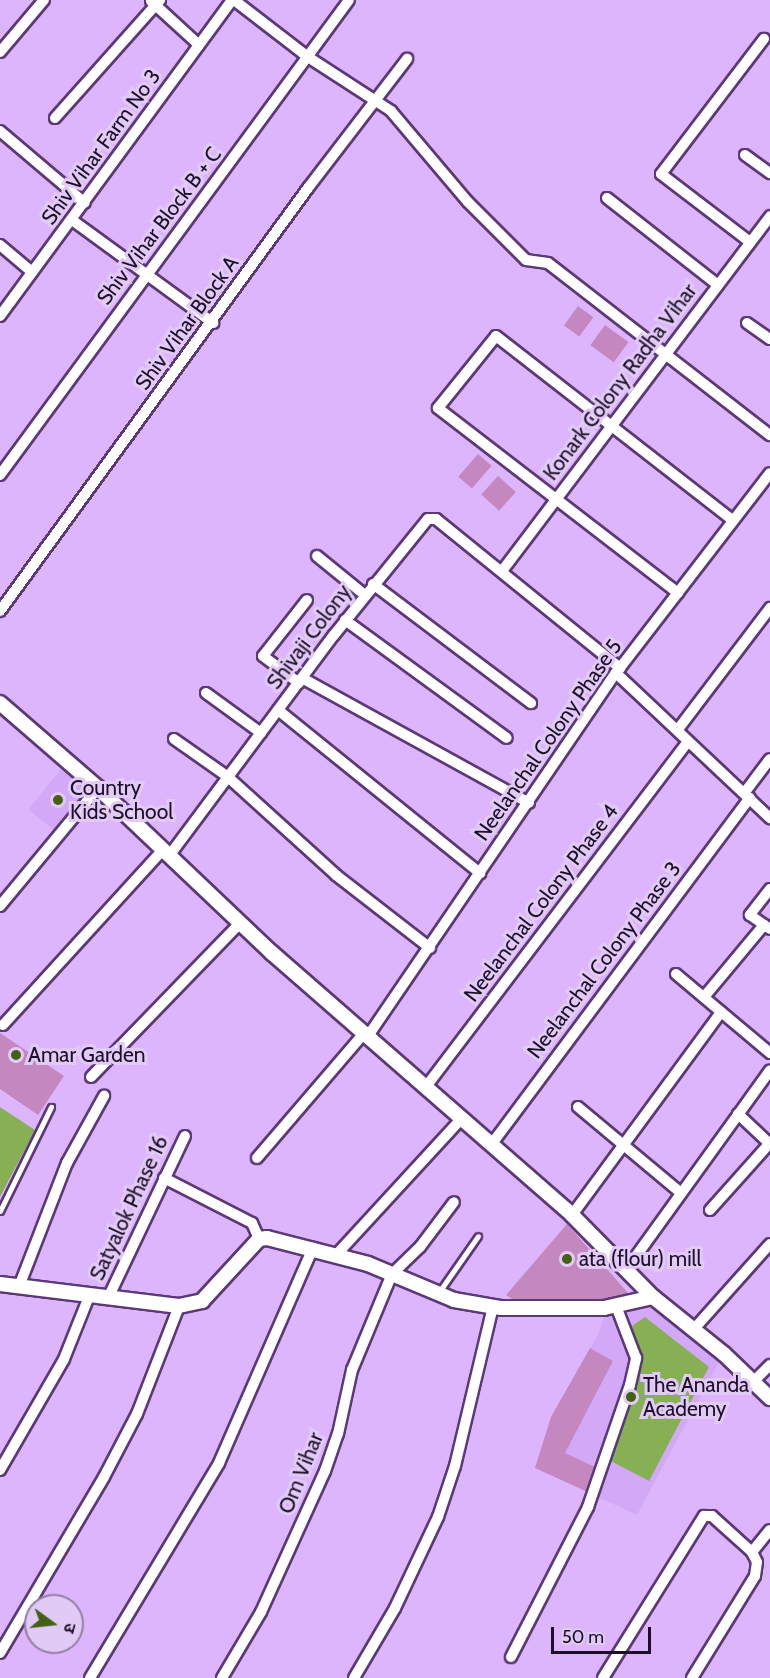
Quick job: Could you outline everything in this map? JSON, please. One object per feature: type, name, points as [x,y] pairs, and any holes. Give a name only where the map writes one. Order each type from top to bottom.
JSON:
[{"type":"street","points":[[0,52],[44,0]]},
{"type":"street","points":[[233,0],[308,57],[373,102],[391,111],[468,202],[526,260],[548,263],[770,435]]},
{"type":"street","name":"Shiv Vihar Farm No 3","points":[[0,316],[233,0]]},
{"type":"street","name":"Shiv Vihar Block B + C","points":[[0,475],[349,0]]},
{"type":"street","points":[[55,118],[155,2],[199,45]]},
{"type":"street","points":[[750,242],[661,174],[764,39]]},
{"type":"street","name":"Shiv Vihar Block A","points":[[0,611],[406,59]]},
{"type":"street","points":[[0,131],[85,203]]},
{"type":"street","points":[[745,155],[770,174]]},
{"type":"street","points":[[607,198],[718,285]]},
{"type":"street","name":"Konark Colony Radha Vihar","points":[[502,571],[770,216]]},
{"type":"street","points":[[72,220],[213,323]]},
{"type":"street","points":[[0,245],[32,272]]},
{"type":"street","points":[[747,322],[770,339]]},
{"type":"street","points":[[678,593],[438,408],[496,336],[732,520]]},
{"type":"street","name":"Neelanchal Colony Phase 5","points":[[257,1158],[366,1035],[430,948],[618,670],[770,473]]},
{"type":"street","name":"Shivaji Colony","points":[[3,1025],[166,853],[228,777],[364,595],[428,519],[436,519],[502,571],[618,670],[678,728],[688,742],[748,795],[770,818]]},
{"type":"street","points":[[317,556],[364,595]]},
{"type":"street","points":[[373,584],[531,703]]},
{"type":"street","points":[[307,600],[263,656],[300,680],[529,803]]},
{"type":"street","points":[[678,728],[770,608]]},
{"type":"street","points":[[345,620],[507,738]]},
{"type":"street","points":[[206,693],[261,733]]},
{"type":"street","points":[[0,703],[98,788],[240,923],[460,1119],[572,1215],[653,1297],[694,1329],[770,1398]]},
{"type":"street","points":[[278,710],[480,873]]},
{"type":"street","points":[[174,739],[228,777],[336,875],[430,948]]},
{"type":"street","name":"Neelanchal Colony Phase 4","points":[[425,1088],[688,742]]},
{"type":"street","name":"Neelanchal Colony Phase 3","points":[[490,1145],[748,795],[770,759]]},
{"type":"street","points":[[0,906],[98,788]]},
{"type":"street","points":[[704,997],[767,927],[750,915],[770,889]]},
{"type":"street","points":[[91,1077],[240,923]]},
{"type":"street","points":[[676,974],[770,1053]]},
{"type":"street","points":[[572,1215],[721,1012]]},
{"type":"street","points":[[626,1270],[770,1070]]},
{"type":"street","points":[[20,1284],[67,1162],[104,1096]]},
{"type":"street","points":[[578,1107],[681,1193]]},
{"type":"street","points":[[710,1210],[770,1143],[738,1114]]},
{"type":"street","points":[[337,1254],[460,1119]]},
{"type":"street","name":"Satyalok Phase 16","points":[[109,1296],[185,1136]]},
{"type":"street","points":[[164,1178],[252,1223],[259,1239]]},
{"type":"street","points":[[392,1274],[420,1246],[454,1202]]},
{"type":"street","points":[[0,1284],[20,1284],[179,1306],[202,1301],[216,1290],[259,1239]]},
{"type":"street","points":[[259,1239],[337,1254],[438,1293],[493,1306],[616,1305],[653,1297]]},
{"type":"street","points":[[694,1329],[770,1244]]},
{"type":"street","points":[[90,1678],[219,1463],[313,1248]]},
{"type":"street","name":"Om Vihar","points":[[222,1678],[261,1612],[325,1471],[360,1344],[392,1274]]},
{"type":"street","points":[[0,1470],[64,1359],[90,1294]]},
{"type":"street","points":[[511,1657],[588,1507],[630,1385],[636,1358],[616,1305]]},
{"type":"street","points":[[0,1653],[115,1456],[137,1414],[179,1306]]},
{"type":"street","points":[[354,1678],[395,1608],[438,1517],[455,1466],[493,1306]]},
{"type":"street","points":[[753,1382],[770,1365]]},
{"type":"street","points":[[603,1678],[704,1516],[712,1516],[752,1552],[757,1562],[755,1576],[692,1678]]},
{"type":"street","points":[[752,1552],[770,1530]]},
{"type":"lane","points":[[0,1211],[51,1107]]},
{"type":"lane","points":[[438,1293],[478,1236]]},
{"type":"shaded area","name":"Country Kids School","points":[[61,769],[88,791],[55,831],[28,809]]},
{"type":"shaded area","name":"The Ananda Academy","points":[[646,1305],[720,1360],[637,1515],[535,1468],[551,1417],[598,1335],[605,1314],[628,1315],[629,1309]]},
{"type":"green space","points":[[0,1107],[35,1130],[0,1197]]},
{"type":"green space","points":[[645,1317],[709,1367],[649,1481],[605,1458],[639,1376],[640,1359],[632,1326]]},
{"type":"building","points":[[578,306],[593,317],[579,337],[564,325]]},
{"type":"building","points":[[605,325],[628,342],[614,362],[590,345]]},
{"type":"building","points":[[478,454],[492,466],[472,488],[458,477]]},
{"type":"building","points":[[498,476],[516,492],[499,511],[481,495]]},
{"type":"building","name":"Amar Garden","points":[[0,1033],[64,1076],[38,1115],[0,1089]]},
{"type":"building","name":"ata (flour) mill","points":[[567,1224],[629,1294],[599,1301],[515,1301],[506,1295]]},
{"type":"building","points":[[590,1348],[613,1361],[565,1453],[599,1469],[590,1493],[535,1468],[551,1417]]},
{"type":"place","name":"Country Kids School","points":[[58,800]]},
{"type":"place","name":"Amar Garden","points":[[16,1055]]},
{"type":"place","name":"ata (flour) mill","points":[[567,1259]]},
{"type":"place","name":"The Ananda Academy","points":[[631,1397]]}]
